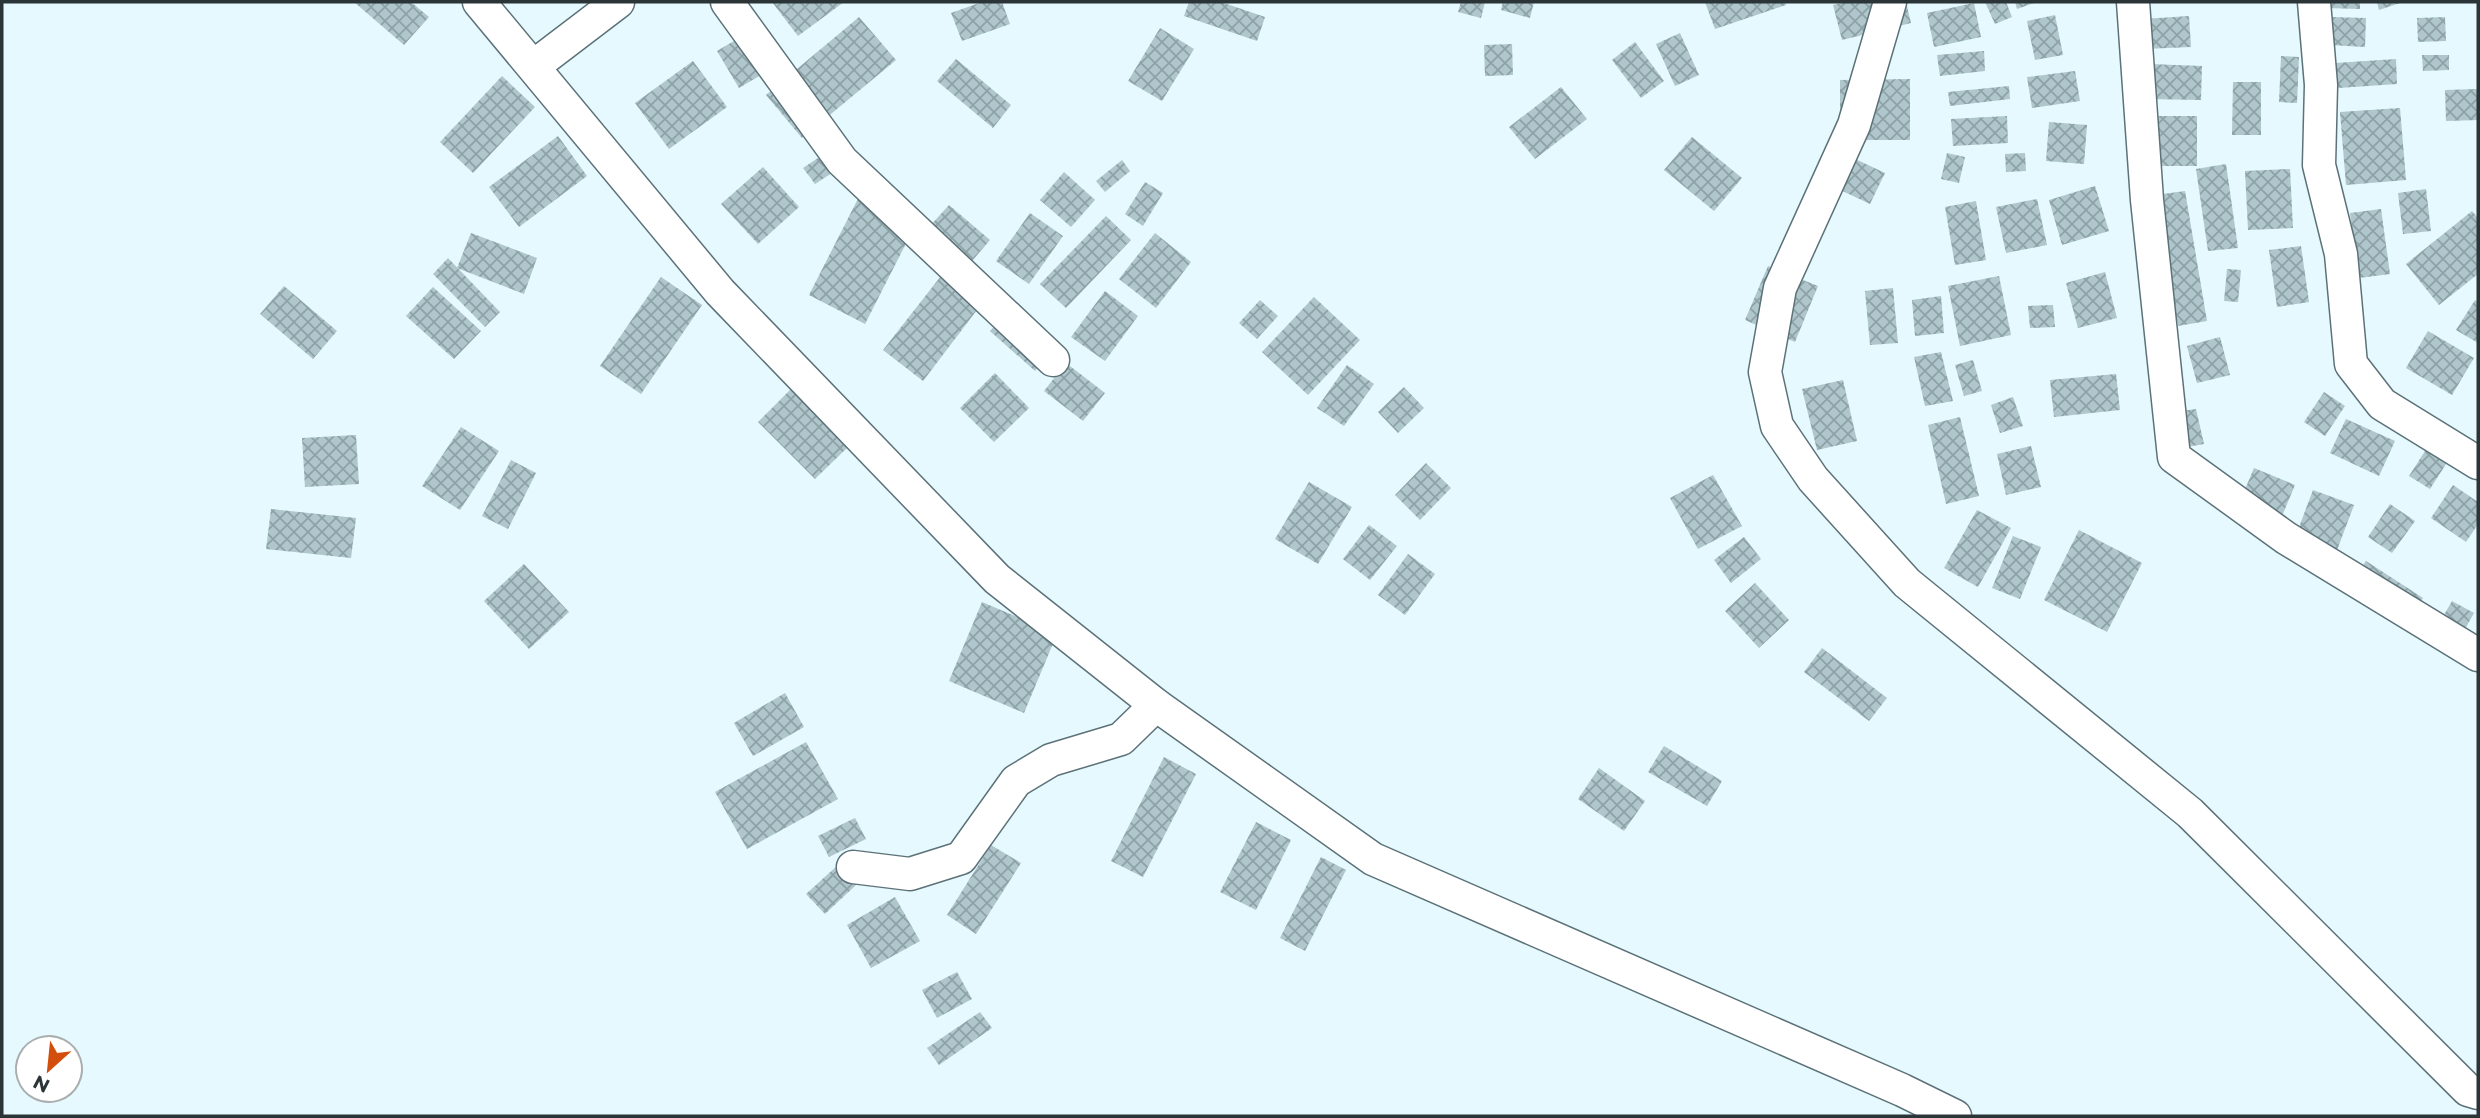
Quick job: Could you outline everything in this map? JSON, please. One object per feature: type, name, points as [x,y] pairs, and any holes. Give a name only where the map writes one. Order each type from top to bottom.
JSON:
[{"type":"street","points":[[479,2],[720,292],[997,579],[1156,705],[1373,859],[1889,1084],[1955,1116]]},
{"type":"street","points":[[534,66],[618,2]]},
{"type":"street","points":[[727,2],[842,161],[1053,360]]},
{"type":"street","points":[[1890,2],[1854,125],[1780,288],[1765,372],[1777,426],[1813,479],[1908,583],[2190,813],[2469,1090],[2478,1093]]},
{"type":"street","points":[[2133,2],[2147,200],[2174,457],[2286,538],[2478,655]]},
{"type":"street","points":[[2314,2],[2321,85],[2319,165],[2341,254],[2351,364],[2382,404],[2478,463]]},
{"type":"street","points":[[853,867],[910,874],[961,858],[1016,781],[1051,760],[1089,751],[1121,739],[1156,705]]},
{"type":"building","points":[[354,2],[411,2],[429,17],[404,45]]},
{"type":"building","points":[[772,2],[844,2],[798,36]]},
{"type":"building","points":[[982,2],[1002,2],[1010,24],[962,41],[951,13]]},
{"type":"building","points":[[1189,2],[1221,2],[1265,17],[1257,41],[1184,16]]},
{"type":"building","points":[[1461,2],[1485,2],[1481,18],[1458,12]]},
{"type":"building","points":[[1503,2],[1534,2],[1530,18],[1501,10]]},
{"type":"building","points":[[1705,2],[1785,2],[1786,5],[1715,29]]},
{"type":"building","points":[[1845,2],[1906,2],[1911,23],[1842,40],[1833,5]]},
{"type":"building","points":[[1985,2],[2006,2],[2012,17],[1995,24]]},
{"type":"building","points":[[2015,2],[2037,2],[2017,9]]},
{"type":"building","points":[[2326,2],[2360,2],[2360,9],[2326,8]]},
{"type":"building","points":[[2377,2],[2403,2],[2379,10]]},
{"type":"building","points":[[1974,3],[1981,37],[1934,47],[1927,13]]},
{"type":"building","points":[[2055,15],[2063,55],[2035,60],[2027,21]]},
{"type":"building","points":[[2189,16],[2191,47],[2145,49],[2143,19]]},
{"type":"building","points":[[859,17],[896,60],[802,138],[766,95]]},
{"type":"building","points":[[2331,17],[2366,18],[2365,47],[2330,45]]},
{"type":"building","points":[[2445,17],[2446,41],[2418,42],[2417,18]]},
{"type":"building","points":[[1160,28],[1194,49],[1162,101],[1128,81]]},
{"type":"building","points":[[1680,33],[1699,75],[1675,86],[1656,44]]},
{"type":"building","points":[[744,35],[766,72],[739,88],[717,51]]},
{"type":"building","points":[[1635,42],[1664,81],[1641,98],[1612,60]]},
{"type":"building","points":[[1512,44],[1513,75],[1485,76],[1484,45]]},
{"type":"building","points":[[1984,51],[1985,71],[1940,76],[1937,55]]},
{"type":"building","points":[[2422,55],[2449,55],[2449,70],[2423,71]]},
{"type":"building","points":[[2281,56],[2299,57],[2297,103],[2279,102]]},
{"type":"building","points":[[956,59],[1011,105],[993,128],[937,81]]},
{"type":"building","points":[[2396,59],[2397,84],[2338,88],[2336,63]]},
{"type":"building","points":[[693,61],[727,107],[669,149],[635,103]]},
{"type":"building","points":[[2150,64],[2202,66],[2201,100],[2149,99]]},
{"type":"building","points":[[2075,71],[2080,101],[2032,108],[2027,77]]},
{"type":"building","points":[[502,76],[535,107],[473,173],[440,142]]},
{"type":"building","points":[[1910,79],[1910,140],[1840,140],[1840,80]]},
{"type":"building","points":[[2233,82],[2261,82],[2261,135],[2232,135]]},
{"type":"building","points":[[2009,86],[2010,99],[1950,106],[1948,92]]},
{"type":"building","points":[[1561,87],[1587,119],[1535,159],[1509,127]]},
{"type":"building","points":[[2478,89],[2478,120],[2446,121],[2445,90]]},
{"type":"building","points":[[2400,108],[2406,180],[2346,185],[2340,112]]},
{"type":"building","points":[[2007,116],[2008,143],[1953,146],[1951,119]]},
{"type":"building","points":[[2139,116],[2197,116],[2197,166],[2139,166]]},
{"type":"building","points":[[2049,122],[2087,125],[2084,164],[2046,161]]},
{"type":"building","points":[[558,136],[587,176],[519,227],[489,187]]},
{"type":"building","points":[[1692,137],[1742,178],[1714,211],[1664,170]]},
{"type":"building","points":[[1830,147],[1885,173],[1870,204],[1815,178]]},
{"type":"building","points":[[1947,153],[1965,157],[1959,183],[1941,179]]},
{"type":"building","points":[[2025,153],[2026,171],[2006,172],[2005,154]]},
{"type":"building","points":[[824,154],[835,171],[815,184],[803,168]]},
{"type":"building","points":[[1122,160],[1130,171],[1105,192],[1096,181]]},
{"type":"building","points":[[2226,164],[2238,248],[2208,251],[2196,169]]},
{"type":"building","points":[[763,167],[799,207],[758,244],[721,204]]},
{"type":"building","points":[[2290,169],[2293,228],[2248,230],[2245,171]]},
{"type":"building","points":[[1064,172],[1095,200],[1071,227],[1040,200]]},
{"type":"building","points":[[1145,182],[1163,193],[1143,226],[1125,214]]},
{"type":"building","points":[[2095,186],[2109,231],[2062,245],[2049,200]]},
{"type":"building","points":[[864,187],[920,216],[865,324],[809,295]]},
{"type":"building","points":[[2426,189],[2431,231],[2403,234],[2398,193]]},
{"type":"building","points":[[2185,191],[2207,321],[2178,326],[2156,195]]},
{"type":"building","points":[[2037,199],[2047,245],[2006,253],[1996,207]]},
{"type":"building","points":[[1976,201],[1986,260],[1955,265],[1945,207]]},
{"type":"building","points":[[949,205],[990,240],[972,261],[930,226]]},
{"type":"building","points":[[2381,209],[2390,274],[2359,278],[2350,213]]},
{"type":"building","points":[[2472,211],[2478,218],[2478,274],[2439,305],[2406,264]]},
{"type":"building","points":[[1030,213],[1063,236],[1029,284],[996,261]]},
{"type":"building","points":[[1106,216],[1131,240],[1066,308],[1040,284]]},
{"type":"building","points":[[471,233],[537,258],[524,294],[457,268]]},
{"type":"building","points":[[1155,233],[1191,262],[1156,308],[1119,279]]},
{"type":"building","points":[[2301,246],[2309,302],[2277,307],[2269,250]]},
{"type":"building","points":[[448,258],[500,312],[485,327],[433,274]]},
{"type":"building","points":[[1768,266],[1818,286],[1795,342],[1745,320]]},
{"type":"building","points":[[2227,269],[2241,270],[2238,302],[2224,301]]},
{"type":"building","points":[[2105,272],[2117,318],[2078,328],[2066,283]]},
{"type":"building","points":[[941,276],[980,306],[923,381],[883,350]]},
{"type":"building","points":[[1999,276],[2011,335],[1960,346],[1948,286]]},
{"type":"building","points":[[661,277],[702,305],[641,394],[600,366]]},
{"type":"building","points":[[284,286],[337,331],[313,359],[260,314]]},
{"type":"building","points":[[433,287],[481,331],[454,359],[406,316]]},
{"type":"building","points":[[1893,288],[1898,343],[1870,345],[1865,291]]},
{"type":"building","points":[[1105,291],[1138,316],[1105,361],[1071,337]]},
{"type":"building","points":[[1941,296],[1944,333],[1915,336],[1912,300]]},
{"type":"building","points":[[1314,297],[1360,340],[1308,395],[1262,352]]},
{"type":"building","points":[[1260,300],[1278,316],[1257,339],[1239,323]]},
{"type":"building","points":[[2475,300],[2478,302],[2478,343],[2456,330]]},
{"type":"building","points":[[2053,305],[2055,327],[2030,328],[2028,306]]},
{"type":"building","points":[[1012,307],[1056,347],[1035,371],[990,331]]},
{"type":"building","points":[[2428,331],[2474,358],[2452,395],[2406,368]]},
{"type":"building","points":[[2220,337],[2230,375],[2197,383],[2187,346]]},
{"type":"building","points":[[1941,352],[1953,401],[1925,406],[1914,357]]},
{"type":"building","points":[[1973,360],[1982,391],[1964,396],[1955,365]]},
{"type":"building","points":[[1066,363],[1105,393],[1083,421],[1044,391]]},
{"type":"building","points":[[1347,365],[1374,384],[1344,426],[1317,408]]},
{"type":"building","points":[[995,373],[1029,408],[994,442],[960,408]]},
{"type":"building","points":[[2116,374],[2120,410],[2054,417],[2050,380]]},
{"type":"building","points":[[1843,380],[1857,441],[1817,450],[1802,389]]},
{"type":"building","points":[[1404,387],[1424,408],[1398,433],[1378,412]]},
{"type":"building","points":[[792,388],[849,446],[815,479],[758,422]]},
{"type":"building","points":[[2324,392],[2345,406],[2325,436],[2304,422]]},
{"type":"building","points":[[2013,397],[2023,426],[2000,433],[1991,405]]},
{"type":"building","points":[[2196,409],[2204,444],[2181,448],[2174,412]]},
{"type":"building","points":[[1960,417],[1979,496],[1946,504],[1928,425]]},
{"type":"building","points":[[2346,419],[2395,441],[2379,476],[2330,453]]},
{"type":"building","points":[[461,427],[499,451],[460,510],[422,486]]},
{"type":"building","points":[[356,435],[359,484],[305,487],[302,438]]},
{"type":"building","points":[[2434,437],[2455,450],[2430,489],[2409,476]]},
{"type":"building","points":[[2031,446],[2041,487],[2006,495],[1997,454]]},
{"type":"building","points":[[511,460],[536,473],[508,529],[482,516]]},
{"type":"building","points":[[1426,463],[1451,488],[1420,520],[1395,495]]},
{"type":"building","points":[[2254,468],[2295,485],[2274,535],[2233,518]]},
{"type":"building","points":[[1713,475],[1742,526],[1698,549],[1670,498]]},
{"type":"building","points":[[1309,482],[1352,507],[1318,564],[1275,539]]},
{"type":"building","points":[[2453,485],[2478,502],[2478,524],[2466,542],[2431,518]]},
{"type":"building","points":[[2313,490],[2354,505],[2328,574],[2287,559]]},
{"type":"building","points":[[2390,504],[2415,521],[2392,553],[2368,537]]},
{"type":"building","points":[[271,509],[356,518],[351,558],[266,549]]},
{"type":"building","points":[[1977,510],[2011,528],[1978,587],[1944,568]]},
{"type":"building","points":[[1369,525],[1397,546],[1370,580],[1343,559]]},
{"type":"building","points":[[2079,530],[2142,563],[2107,632],[2044,600]]},
{"type":"building","points":[[2013,536],[2041,547],[2020,599],[1992,588]]},
{"type":"building","points":[[1744,537],[1761,559],[1731,583],[1714,560]]},
{"type":"building","points":[[1408,554],[1435,574],[1405,615],[1378,595]]},
{"type":"building","points":[[2366,561],[2423,598],[2405,625],[2348,588]]},
{"type":"building","points":[[524,564],[569,612],[529,649],[484,601]]},
{"type":"building","points":[[1755,583],[1789,620],[1759,648],[1725,611]]},
{"type":"building","points":[[2452,601],[2474,613],[2451,654],[2429,641]]},
{"type":"building","points":[[982,602],[1057,634],[1024,713],[949,681]]},
{"type":"building","points":[[1822,648],[1887,698],[1869,721],[1804,672]]},
{"type":"building","points":[[785,693],[804,727],[753,756],[734,723]]},
{"type":"building","points":[[806,742],[838,799],[747,849],[715,792]]},
{"type":"building","points":[[1664,746],[1722,781],[1707,806],[1648,772]]},
{"type":"building","points":[[1164,757],[1196,774],[1143,877],[1111,861]]},
{"type":"building","points":[[1599,768],[1645,801],[1624,831],[1578,799]]},
{"type":"building","points":[[855,818],[866,839],[829,857],[818,836]]},
{"type":"building","points":[[1256,822],[1291,840],[1256,910],[1220,892]]},
{"type":"building","points":[[991,845],[1021,863],[976,934],[947,915]]},
{"type":"building","points":[[1321,857],[1346,870],[1305,951],[1280,938]]},
{"type":"building","points":[[838,865],[856,885],[825,914],[806,894]]},
{"type":"building","points":[[895,897],[920,941],[871,968],[847,925]]},
{"type":"building","points":[[957,972],[972,999],[937,1018],[922,990]]},
{"type":"building","points":[[980,1012],[992,1028],[939,1065],[927,1048]]}]
